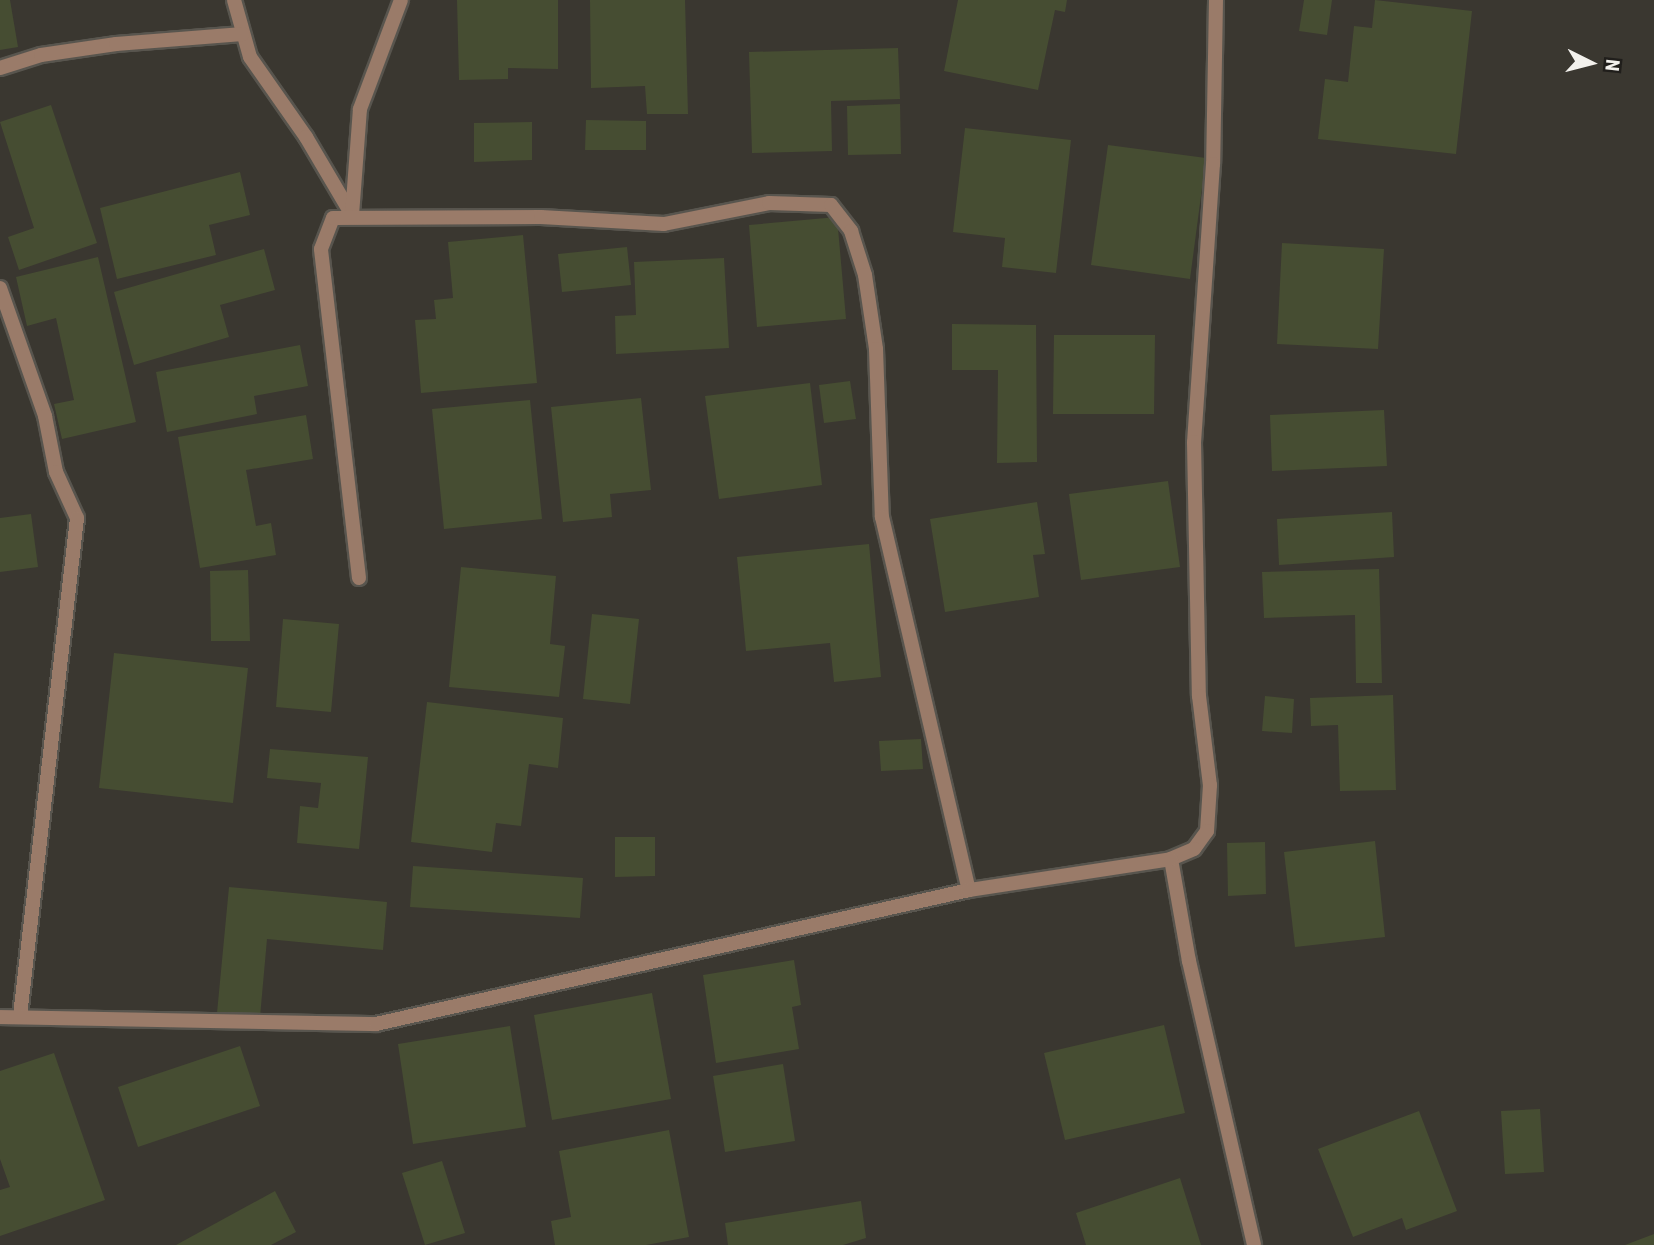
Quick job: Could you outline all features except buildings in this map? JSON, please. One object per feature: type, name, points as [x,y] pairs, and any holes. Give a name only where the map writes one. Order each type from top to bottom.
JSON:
[{"type":"street","points":[[234,0],[250,57],[306,137],[352,215]]},
{"type":"street","points":[[352,215],[360,109],[401,0]]},
{"type":"street","points":[[0,1017],[376,1024],[969,890],[1171,859],[1194,849],[1207,831],[1210,785],[1199,696],[1194,442],[1213,163],[1216,0]]},
{"type":"street","points":[[0,68],[41,55],[116,44],[243,34]]},
{"type":"street","points":[[359,578],[321,249],[333,218],[352,215],[541,217],[664,224],[769,203],[831,205],[851,231],[864,275],[876,349],[882,517],[969,890]]},
{"type":"street","points":[[0,288],[45,416],[56,472],[77,518],[20,1016]]},
{"type":"street","points":[[1171,859],[1189,961],[1254,1245]]}]
